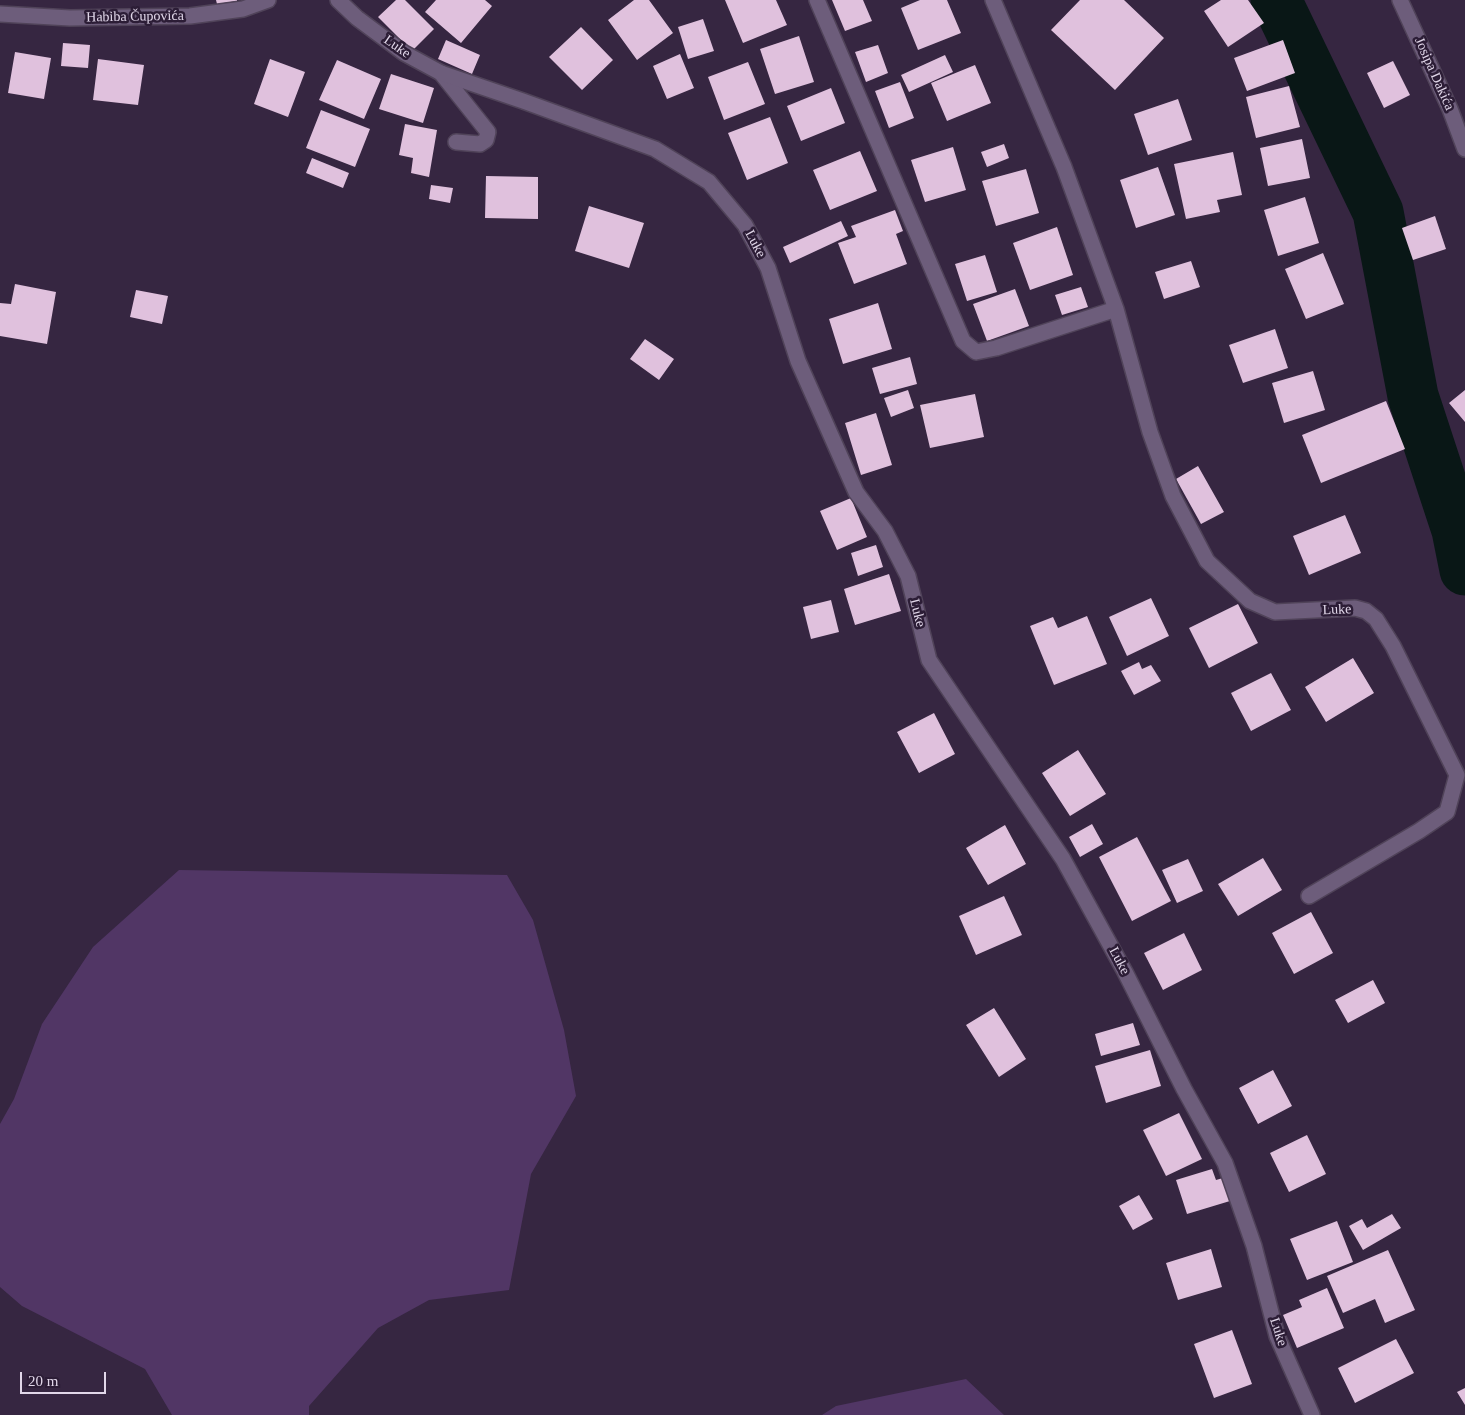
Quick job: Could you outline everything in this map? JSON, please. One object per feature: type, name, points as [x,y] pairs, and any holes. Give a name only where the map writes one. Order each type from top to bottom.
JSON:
[{"type":"street","name":"Luke","points":[[338,0],[357,18],[404,53],[441,73],[655,149],[709,182],[745,224],[768,268],[798,361],[856,492],[885,531],[908,576],[929,660],[1063,859],[1125,972],[1184,1089],[1225,1163],[1254,1246],[1277,1336],[1312,1415]]},
{"type":"street","points":[[817,0],[963,341],[976,352],[996,348],[1116,309]]},
{"type":"street","name":"Luke","points":[[993,0],[1064,167],[1116,309],[1150,432],[1173,496],[1207,561],[1250,601],[1275,612],[1355,608],[1366,611],[1376,619],[1392,646],[1457,774],[1447,812],[1419,831],[1309,896]]},
{"type":"street","name":"Josipa Dakića","points":[[1400,0],[1450,109],[1465,149]]},
{"type":"street","name":"Habiba Čupovića","points":[[0,14],[70,18],[190,16],[243,9],[260,2]]},
{"type":"street","points":[[441,73],[488,132],[486,140],[480,144],[456,142]]},
{"type":"shaded area","points":[[179,870],[507,875],[533,920],[564,1030],[576,1096],[531,1174],[509,1290],[429,1300],[378,1328],[309,1406],[309,1415],[172,1415],[145,1369],[22,1306],[0,1287],[0,1124],[14,1099],[42,1024],[93,947]]},
{"type":"shaded area","points":[[966,1379],[1004,1415],[822,1415],[836,1406]]},
{"type":"building","points":[[216,0],[237,0],[237,1],[217,4]]},
{"type":"building","points":[[396,0],[405,0],[434,29],[412,51],[378,17]]},
{"type":"building","points":[[436,0],[485,0],[492,6],[461,43],[425,12]]},
{"type":"building","points":[[634,0],[649,0],[673,33],[637,60],[608,20]]},
{"type":"building","points":[[725,0],[776,0],[787,25],[743,43]]},
{"type":"building","points":[[832,0],[863,0],[872,21],[845,31]]},
{"type":"building","points":[[920,0],[947,0],[961,33],[918,50],[901,8]]},
{"type":"building","points":[[1080,0],[1124,0],[1164,38],[1115,90],[1051,30]]},
{"type":"building","points":[[1221,0],[1248,0],[1264,23],[1228,47],[1204,11]]},
{"type":"building","points":[[703,19],[714,51],[688,59],[678,27]]},
{"type":"building","points":[[581,27],[613,60],[582,90],[549,57]]},
{"type":"building","points":[[799,36],[814,82],[775,94],[760,49]]},
{"type":"building","points":[[446,40],[480,55],[472,74],[438,59]]},
{"type":"building","points":[[1283,40],[1295,73],[1247,91],[1234,58]]},
{"type":"building","points":[[63,43],[90,45],[88,68],[61,66]]},
{"type":"building","points":[[878,45],[888,73],[866,82],[855,52]]},
{"type":"building","points":[[15,52],[51,58],[44,99],[8,93]]},
{"type":"building","points":[[680,54],[694,88],[667,99],[653,66]]},
{"type":"building","points":[[945,55],[953,72],[909,92],[901,75]]},
{"type":"building","points":[[98,59],[144,65],[138,105],[93,100]]},
{"type":"building","points":[[270,59],[305,72],[288,117],[254,104]]},
{"type":"building","points":[[337,60],[381,79],[364,119],[319,100]]},
{"type":"building","points":[[1393,61],[1410,95],[1384,108],[1367,73]]},
{"type":"building","points":[[748,62],[765,104],[724,120],[708,77]]},
{"type":"building","points":[[975,65],[991,103],[947,121],[931,83]]},
{"type":"building","points":[[391,74],[434,88],[423,123],[379,109]]},
{"type":"building","points":[[900,82],[914,118],[889,128],[875,91]]},
{"type":"building","points":[[1289,86],[1300,127],[1256,138],[1246,97]]},
{"type":"building","points":[[831,88],[845,123],[801,141],[787,106]]},
{"type":"building","points":[[1178,99],[1192,140],[1148,155],[1134,114]]},
{"type":"building","points":[[321,110],[370,129],[355,167],[306,148]]},
{"type":"building","points":[[770,117],[788,163],[747,180],[728,133]]},
{"type":"building","points":[[405,124],[437,130],[429,177],[411,173],[413,158],[399,155]]},
{"type":"building","points":[[1302,139],[1310,178],[1268,186],[1260,148]]},
{"type":"building","points":[[1004,144],[1009,158],[987,167],[981,152]]},
{"type":"building","points":[[953,147],[966,190],[925,202],[911,160]]},
{"type":"building","points":[[860,151],[877,191],[830,210],[813,170]]},
{"type":"building","points":[[1233,152],[1242,195],[1217,200],[1220,212],[1186,219],[1174,164]]},
{"type":"building","points":[[312,158],[349,173],[343,188],[306,173]]},
{"type":"building","points":[[1158,167],[1175,215],[1136,228],[1120,180]]},
{"type":"building","points":[[1026,169],[1039,213],[996,226],[982,181]]},
{"type":"building","points":[[486,176],[538,177],[538,219],[485,218]]},
{"type":"building","points":[[431,185],[453,188],[450,203],[429,199]]},
{"type":"building","points":[[1305,197],[1319,243],[1278,256],[1264,210]]},
{"type":"building","points":[[589,206],[644,223],[629,268],[575,251]]},
{"type":"building","points":[[895,210],[903,231],[896,234],[907,264],[854,284],[838,243],[856,237],[851,226]]},
{"type":"building","points":[[1435,216],[1446,249],[1413,260],[1402,228]]},
{"type":"building","points":[[841,221],[848,236],[790,263],[783,247]]},
{"type":"building","points":[[1057,227],[1073,275],[1030,290],[1013,243]]},
{"type":"building","points":[[1323,253],[1344,304],[1306,319],[1285,269]]},
{"type":"building","points":[[985,255],[997,292],[967,301],[955,264]]},
{"type":"building","points":[[1191,261],[1200,287],[1164,299],[1155,272]]},
{"type":"building","points":[[15,284],[56,292],[47,344],[0,336],[0,303],[11,304]]},
{"type":"building","points":[[1081,287],[1088,307],[1062,315],[1055,295]]},
{"type":"building","points":[[1015,289],[1029,326],[987,341],[973,304]]},
{"type":"building","points":[[136,290],[168,296],[162,324],[130,317]]},
{"type":"building","points":[[878,303],[892,349],[843,364],[829,319]]},
{"type":"building","points":[[1275,329],[1288,368],[1243,383],[1229,345]]},
{"type":"building","points":[[645,339],[674,359],[659,380],[630,359]]},
{"type":"building","points":[[910,357],[917,384],[880,394],[872,368]]},
{"type":"building","points":[[1313,371],[1325,410],[1284,423],[1272,383]]},
{"type":"building","points":[[908,390],[914,408],[891,417],[884,398]]},
{"type":"building","points":[[1465,390],[1465,422],[1449,403]]},
{"type":"building","points":[[975,394],[984,437],[930,448],[920,405]]},
{"type":"building","points":[[1386,401],[1405,449],[1321,483],[1302,435]]},
{"type":"building","points":[[876,413],[892,465],[861,475],[845,423]]},
{"type":"building","points":[[1198,466],[1224,512],[1201,524],[1176,479]]},
{"type":"building","points":[[851,498],[867,537],[837,550],[820,511]]},
{"type":"building","points":[[1345,515],[1361,553],[1309,575],[1293,536]]},
{"type":"building","points":[[876,545],[883,567],[858,576],[851,553]]},
{"type":"building","points":[[889,574],[901,611],[855,625],[844,589]]},
{"type":"building","points":[[1151,598],[1169,636],[1127,656],[1109,617]]},
{"type":"building","points":[[831,600],[839,632],[811,639],[803,607]]},
{"type":"building","points":[[1238,604],[1258,643],[1209,668],[1189,628]]},
{"type":"building","points":[[1087,616],[1107,664],[1054,685],[1030,626],[1053,617],[1058,628]]},
{"type":"building","points":[[1353,658],[1374,693],[1326,722],[1305,687]]},
{"type":"building","points":[[1139,662],[1142,669],[1151,665],[1161,681],[1134,695],[1121,671]]},
{"type":"building","points":[[1271,673],[1291,710],[1251,731],[1231,693]]},
{"type":"building","points":[[934,713],[955,754],[919,773],[897,732]]},
{"type":"building","points":[[1078,750],[1106,794],[1070,816],[1042,773]]},
{"type":"building","points":[[1092,824],[1103,844],[1080,857],[1069,837]]},
{"type":"building","points":[[1005,825],[1026,864],[988,885],[966,848]]},
{"type":"building","points":[[1137,837],[1171,901],[1132,921],[1099,857]]},
{"type":"building","points":[[1263,858],[1282,890],[1238,916],[1218,884]]},
{"type":"building","points":[[1188,859],[1203,891],[1177,903],[1162,870]]},
{"type":"building","points":[[1004,896],[1022,935],[976,955],[959,916]]},
{"type":"building","points":[[1311,912],[1333,953],[1294,974],[1272,933]]},
{"type":"building","points":[[1184,933],[1202,970],[1163,990],[1144,953]]},
{"type":"building","points":[[1373,980],[1385,1003],[1348,1023],[1335,1000]]},
{"type":"building","points":[[994,1008],[1026,1059],[999,1077],[966,1025]]},
{"type":"building","points":[[1133,1023],[1140,1045],[1101,1056],[1095,1034]]},
{"type":"building","points":[[1150,1050],[1161,1086],[1106,1103],[1095,1066]]},
{"type":"building","points":[[1273,1070],[1292,1106],[1258,1124],[1239,1088]]},
{"type":"building","points":[[1179,1113],[1202,1159],[1166,1176],[1143,1130]]},
{"type":"building","points":[[1307,1135],[1326,1174],[1289,1192],[1270,1153]]},
{"type":"building","points":[[1212,1169],[1216,1180],[1223,1178],[1230,1201],[1187,1214],[1176,1180]]},
{"type":"building","points":[[1139,1195],[1153,1219],[1133,1230],[1119,1206]]},
{"type":"building","points":[[1392,1214],[1401,1228],[1363,1250],[1349,1226],[1362,1219],[1367,1228]]},
{"type":"building","points":[[1337,1221],[1353,1262],[1307,1280],[1290,1239]]},
{"type":"building","points":[[1211,1249],[1222,1287],[1178,1300],[1166,1263]]},
{"type":"building","points":[[1388,1250],[1415,1310],[1385,1323],[1375,1299],[1343,1313],[1327,1276]]},
{"type":"building","points":[[1327,1288],[1344,1328],[1297,1348],[1283,1315],[1302,1307],[1299,1300]]},
{"type":"building","points":[[1232,1330],[1252,1384],[1214,1398],[1194,1344]]},
{"type":"building","points":[[1396,1339],[1414,1373],[1355,1403],[1338,1368]]},
{"type":"building","points":[[1465,1388],[1465,1405],[1457,1392]]},
{"type":"waterway","points":[[1276,0],[1378,212],[1413,396],[1457,530],[1465,570]]}]
